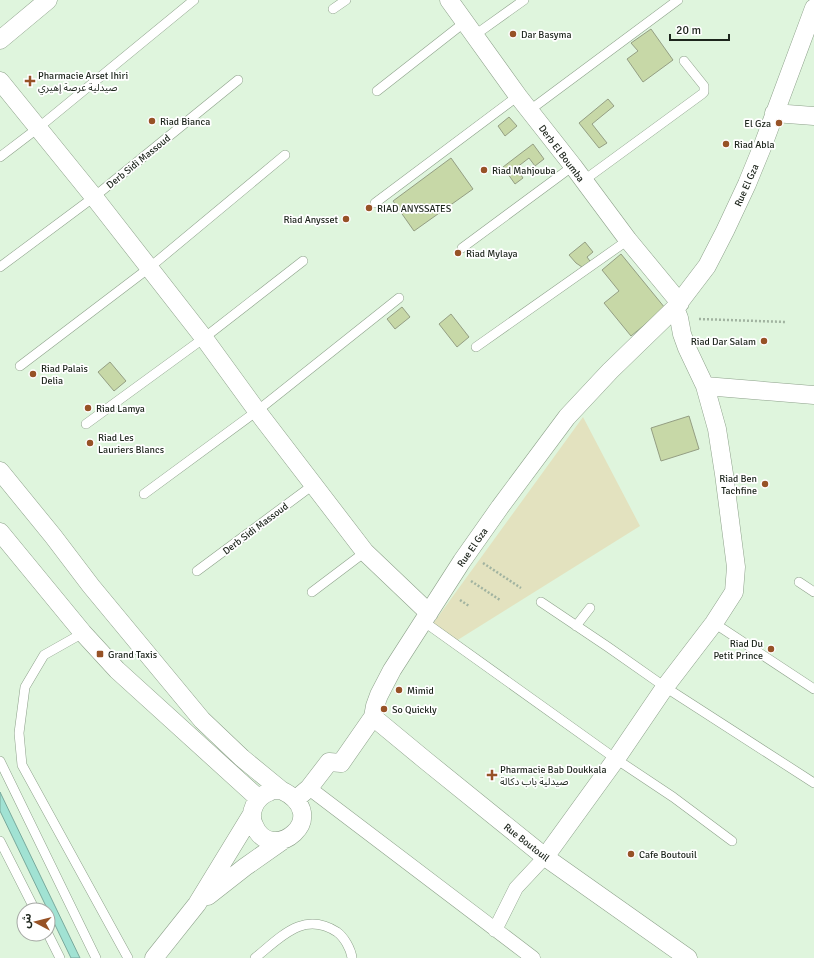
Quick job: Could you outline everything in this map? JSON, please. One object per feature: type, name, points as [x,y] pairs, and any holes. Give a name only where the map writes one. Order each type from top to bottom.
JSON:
[{"type":"street","points":[[0,40],[48,0]]},
{"type":"street","name":"Derb El Boumba","points":[[449,0],[518,96],[573,166],[678,310]]},
{"type":"street","name":"Rue El Gza","points":[[295,792],[329,762],[341,763],[373,717],[379,695],[392,670],[468,552],[567,417],[610,371],[678,310],[707,266],[750,178],[810,7]]},
{"type":"street","points":[[0,81],[94,197],[204,338],[257,411],[365,552],[426,617]]},
{"type":"street","points":[[774,113],[814,116]]},
{"type":"street","points":[[496,930],[516,888],[545,857],[616,759],[665,687],[714,623],[734,592],[736,567],[718,437],[704,386],[682,334],[678,310]]},
{"type":"street","points":[[704,386],[814,395]]},
{"type":"street","points":[[0,471],[53,536],[91,586],[202,720],[242,758],[295,792],[496,930],[533,958]]},
{"type":"street","points":[[0,532],[83,633],[117,670],[255,806]]},
{"type":"street","name":"Rue Boutouil","points":[[373,717],[545,857],[688,958]]},
{"type":"street","points":[[154,958],[198,904],[255,806],[269,792],[295,792]]},
{"type":"street","points":[[198,904],[245,867],[294,834],[300,826],[302,817],[301,807],[295,792]]},
{"type":"street","points":[[255,806],[253,824],[259,832],[266,838],[276,841],[285,839]]},
{"type":"lane","points":[[0,157],[38,128],[194,0]]},
{"type":"lane","points":[[333,9],[346,0]]},
{"type":"lane","points":[[376,91],[470,28],[524,0]]},
{"type":"lane","points":[[530,110],[678,0]]},
{"type":"lane","points":[[583,181],[704,92],[704,86],[684,62]]},
{"type":"lane","name":"Derb Sidi Massoud","points":[[0,268],[94,197],[238,80]]},
{"type":"lane","points":[[375,203],[518,96]]},
{"type":"lane","points":[[20,366],[149,268],[285,155]]},
{"type":"lane","points":[[462,248],[573,166]]},
{"type":"lane","points":[[476,347],[628,240]]},
{"type":"lane","points":[[86,424],[204,338],[303,260]]},
{"type":"lane","points":[[144,494],[257,411],[400,298]]},
{"type":"lane","name":"Derb Sidi Massoud","points":[[197,571],[313,485]]},
{"type":"lane","points":[[312,592],[365,552]]},
{"type":"lane","points":[[799,582],[814,592]]},
{"type":"lane","points":[[541,602],[665,687],[814,783]]},
{"type":"lane","points":[[576,626],[590,608]]},
{"type":"lane","points":[[426,617],[616,759],[673,797],[732,840]]},
{"type":"lane","points":[[714,623],[814,689]]},
{"type":"lane","points":[[83,633],[44,655],[25,687],[19,733],[22,765],[128,958]]},
{"type":"lane","points":[[0,761],[96,958]]},
{"type":"lane","points":[[0,841],[32,902]]},
{"type":"lane","points":[[255,958],[296,927],[307,924],[319,924],[330,927],[340,934],[347,942],[352,958]]},
{"type":"lane","points":[[52,942],[60,958]]},
{"type":"path","points":[[678,310],[786,322]]},
{"type":"path","points":[[468,552],[521,588]]},
{"type":"path","points":[[469,580],[500,600]]},
{"type":"path","points":[[456,598],[470,606]]},
{"type":"green space","points":[[583,417],[640,526],[456,641],[432,625]]},
{"type":"water","points":[[0,792],[53,902],[44,902],[0,811]]},
{"type":"water","points":[[56,908],[80,958],[71,958],[56,927]]},
{"type":"building","points":[[651,29],[673,60],[643,82],[627,59],[638,51],[631,43]]},
{"type":"building","points":[[608,99],[614,106],[592,124],[607,143],[599,148],[579,123]]},
{"type":"building","points":[[509,117],[517,126],[505,136],[498,126]]},
{"type":"building","points":[[533,144],[544,159],[535,166],[529,158],[516,168],[523,178],[515,184],[503,167]]},
{"type":"building","points":[[451,158],[473,189],[414,231],[393,201]]},
{"type":"building","points":[[585,242],[593,252],[587,257],[592,264],[585,269],[576,263],[569,255]]},
{"type":"building","points":[[621,254],[665,308],[631,336],[604,303],[619,291],[602,270]]},
{"type":"building","points":[[402,307],[410,317],[395,329],[387,319]]},
{"type":"building","points":[[451,314],[469,337],[457,347],[439,324]]},
{"type":"building","points":[[110,362],[126,381],[114,391],[98,372]]},
{"type":"building","points":[[689,416],[699,449],[661,461],[651,428]]},
{"type":"place","name":"Dar Basyma","points":[[513,34]]},
{"type":"place","name":"Pharmacie Arset Ihiri صيدلية عرصة إهيري","points":[[30,81]]},
{"type":"place","name":"Riad Bianca","points":[[152,121]]},
{"type":"place","name":"El Gza","points":[[779,123]]},
{"type":"place","name":"Riad Abla","points":[[726,144]]},
{"type":"place","name":"Riad Mahjouba","points":[[484,170]]},
{"type":"place","name":"RIAD ANYSSATES","points":[[369,208]]},
{"type":"place","name":"Riad Anysset","points":[[346,219]]},
{"type":"place","name":"Riad Mylaya","points":[[458,253]]},
{"type":"place","name":"Riad Dar Salam","points":[[764,341]]},
{"type":"place","name":"Riad Palais Delia","points":[[33,374]]},
{"type":"place","name":"Riad Lamya","points":[[88,408]]},
{"type":"place","name":"Riad Les Lauriers Blancs","points":[[90,443]]},
{"type":"place","name":"Riad Ben Tachfine","points":[[765,484]]},
{"type":"place","name":"Riad Du Petit Prince","points":[[771,649]]},
{"type":"place","name":"Grand Taxis","points":[[100,654]]},
{"type":"place","name":"Mimid","points":[[399,690]]},
{"type":"place","name":"So Quickly","points":[[384,709]]},
{"type":"place","name":"Pharmacie Bab Doukkala صيدلية باب دكالة","points":[[492,775]]},
{"type":"place","name":"Cafe Boutouil","points":[[631,854]]}]
